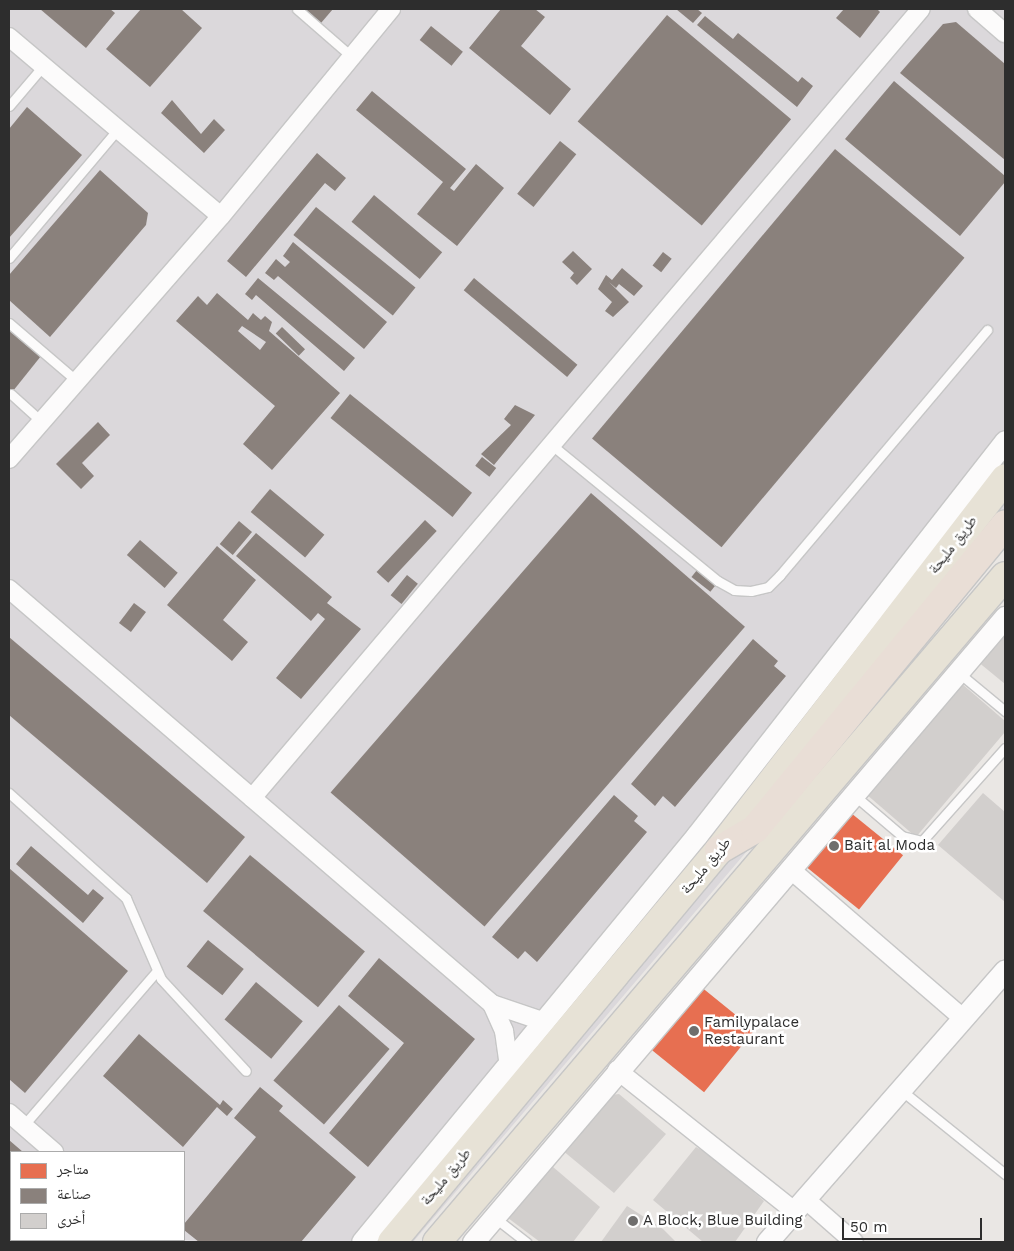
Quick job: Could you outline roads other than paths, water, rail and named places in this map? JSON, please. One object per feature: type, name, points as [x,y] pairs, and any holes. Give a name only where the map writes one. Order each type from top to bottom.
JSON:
[{"type":"highway","points":[[719,850],[755,829],[1005,525]]},
{"type":"main road","name":"طريق مليحة","points":[[392,1242],[719,850],[1005,478]]},
{"type":"main road","points":[[438,1242],[1005,576]]},
{"type":"street","points":[[9,460],[221,216],[391,9]]},
{"type":"street","points":[[252,798],[553,446],[921,9]]},
{"type":"street","points":[[977,9],[1005,33]]},
{"type":"street","points":[[9,37],[221,216]]},
{"type":"street","points":[[362,1242],[508,1060],[697,835],[1005,441]]},
{"type":"street","points":[[9,589],[492,1004],[542,1020]]},
{"type":"street","points":[[473,1242],[1005,617]]},
{"type":"street","points":[[790,870],[964,1019]]},
{"type":"street","points":[[768,1242],[1005,970]]},
{"type":"street","points":[[492,1004],[504,1031],[508,1060]]},
{"type":"street","points":[[618,1070],[799,1205],[854,1242]]},
{"type":"street","points":[[9,1113],[53,1151]]},
{"type":"lane","points":[[297,9],[352,57]]},
{"type":"lane","points":[[9,106],[43,66]]},
{"type":"lane","points":[[9,258],[117,130]]},
{"type":"lane","points":[[9,323],[76,381]]},
{"type":"lane","points":[[553,446],[718,581],[734,590],[751,591],[768,586],[780,575],[987,330]]},
{"type":"lane","points":[[11,394],[42,422]]},
{"type":"lane","points":[[959,673],[1005,711]]},
{"type":"lane","points":[[854,795],[902,836],[922,841],[1005,748]]},
{"type":"lane","points":[[9,793],[126,898],[156,972],[246,1072]]},
{"type":"lane","points":[[23,1126],[156,972]]},
{"type":"lane","points":[[901,1090],[1005,1174]]},
{"type":"lane","points":[[494,1217],[526,1242]]},
{"type":"place","name":"Bait al Moda","points":[[834,846]]},
{"type":"place","name":"Familypalace Restaurant","points":[[694,1031]]},
{"type":"place","name":"A Block, Blue Building","points":[[633,1221]]}]
